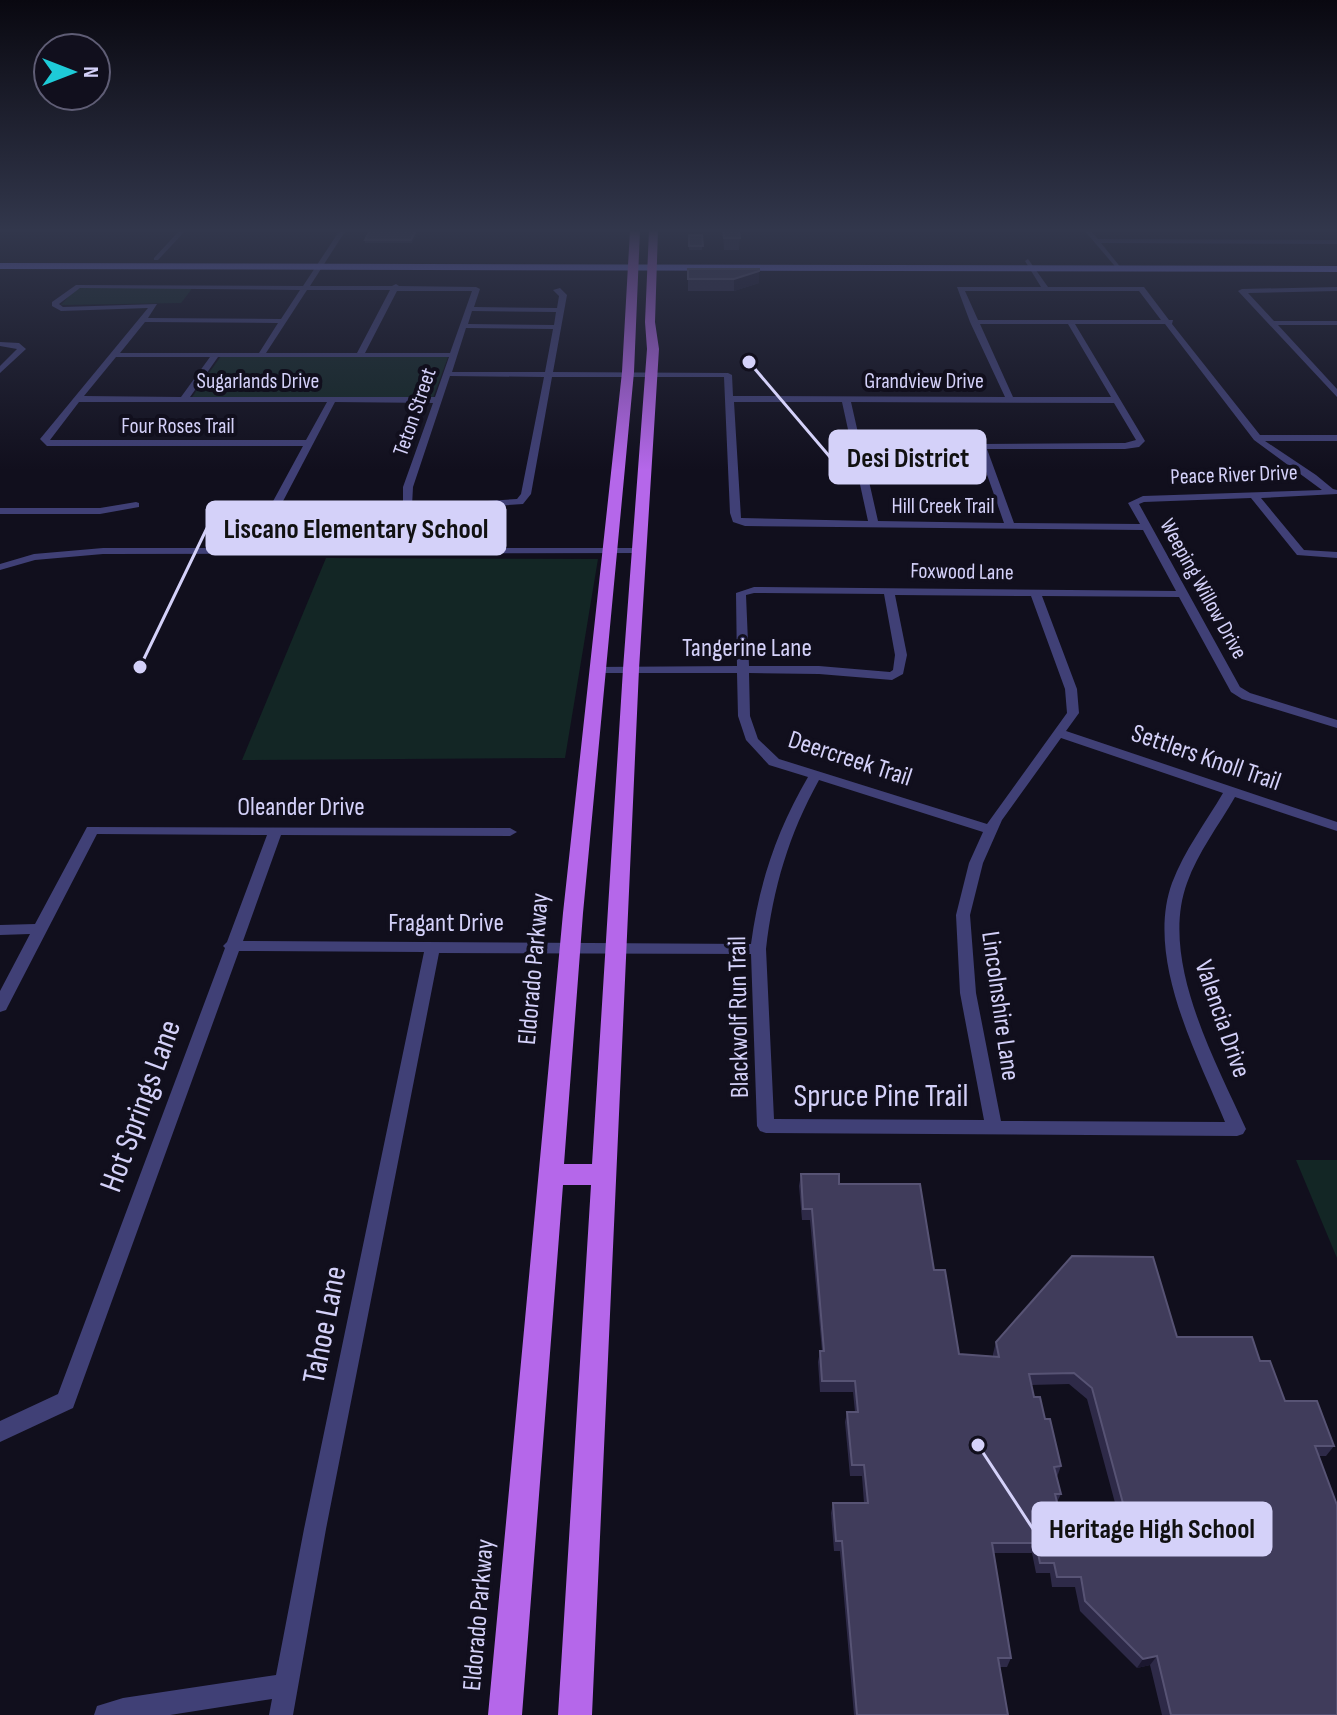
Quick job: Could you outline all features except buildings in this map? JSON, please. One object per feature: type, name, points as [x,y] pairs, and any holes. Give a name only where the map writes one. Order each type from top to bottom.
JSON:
[{"type":"main road","name":"Eldorado Parkway","points":[[505,1715],[570,947],[628,375],[630,310]]},
{"type":"main road","points":[[575,1715],[631,669],[652,375],[650,310]]},
{"type":"main road","points":[[629,322],[650,322]]},
{"type":"main road","points":[[550,1174],[604,1175]]},
{"type":"street","points":[[78,399],[146,320],[151,310]]},
{"type":"street","points":[[261,355],[291,310]]},
{"type":"street","points":[[360,355],[383,310]]},
{"type":"street","name":"Teton Street","points":[[394,551],[407,519],[408,487],[470,310]]},
{"type":"street","points":[[332,400],[276,505],[279,509],[338,512],[407,510],[520,502],[526,494],[560,310]]},
{"type":"street","points":[[969,310],[1010,400]]},
{"type":"street","points":[[1159,310],[1257,438],[1333,492]]},
{"type":"street","points":[[1261,310],[1337,394]]},
{"type":"street","points":[[146,320],[284,321]]},
{"type":"street","points":[[974,322],[1170,322]]},
{"type":"street","points":[[1010,526],[982,446],[1139,444],[1141,441],[1070,322]]},
{"type":"street","points":[[1272,323],[1337,323]]},
{"type":"street","points":[[464,326],[557,327]]},
{"type":"street","points":[[0,344],[21,347],[0,371]]},
{"type":"street","points":[[116,355],[454,355]]},
{"type":"street","points":[[184,399],[216,355]]},
{"type":"street","points":[[447,374],[728,375],[730,399]]},
{"type":"street","name":"Sugarlands Drive","points":[[78,399],[438,400]]},
{"type":"street","name":"Four Roses Trail","points":[[78,399],[44,439],[47,443],[309,443]]},
{"type":"street","name":"Grandview Drive","points":[[730,399],[1117,400]]},
{"type":"street","name":"Hill Creek Trail","points":[[730,399],[735,513],[741,522],[1146,527]]},
{"type":"street","points":[[846,399],[874,525]]},
{"type":"street","points":[[1257,438],[1337,438]]},
{"type":"street","name":"Peace River Drive","points":[[1134,501],[1333,492]]},
{"type":"street","points":[[1254,495],[1303,554],[1337,555]]},
{"type":"street","name":"Weeping Willow Drive","points":[[1134,501],[1181,594],[1234,688],[1240,693],[1337,724]]},
{"type":"street","points":[[0,511],[100,511],[136,505]]},
{"type":"street","points":[[0,567],[34,557],[103,551],[639,551]]},
{"type":"street","name":"Foxwood Lane","points":[[742,592],[1181,594]]},
{"type":"street","name":"Deercreek Trail","points":[[742,592],[744,716],[752,740],[774,762],[992,830]]},
{"type":"street","name":"Tangerine Lane","points":[[598,669],[819,670],[895,675],[900,670],[901,655],[889,592]]},
{"type":"street","name":"Lincolnshire Lane","points":[[994,1127],[968,993],[963,915],[976,863],[996,819],[1060,733],[1073,713],[1074,703],[1035,593]]},
{"type":"street","name":"Settlers Knoll Trail","points":[[1060,733],[1337,827]]},
{"type":"street","name":"Blackwolf Run Trail","points":[[766,1126],[758,949],[765,897],[776,851],[816,775]]},
{"type":"street","name":"Valencia Drive","points":[[1230,793],[1179,885],[1170,930],[1180,986],[1237,1129]]},
{"type":"street","name":"Oleander Drive","points":[[40,929],[92,830],[510,832]]},
{"type":"street","name":"Hot Springs Lane","points":[[0,1432],[66,1401],[275,832]]},
{"type":"street","points":[[0,930],[40,929],[0,1006]]},
{"type":"street","name":"Fragant Drive","points":[[231,946],[758,949]]},
{"type":"street","name":"Tahoe Lane","points":[[281,1715],[318,1513],[432,948]]},
{"type":"street","name":"Spruce Pine Trail","points":[[766,1126],[1237,1129]]},
{"type":"street","points":[[106,1715],[287,1685]]},
{"type":"green space","points":[[221,356],[448,357],[433,398],[192,397]]},
{"type":"green space","points":[[326,558],[598,559],[565,758],[242,760]]},
{"type":"green space","points":[[1296,1160],[1337,1160],[1337,1258]]},
{"type":"place","name":"Desi District","points":[[749,362]]},
{"type":"place","name":"Liscano Elementary School","points":[[140,667]]},
{"type":"place","name":"Heritage High School","points":[[978,1445]]}]
